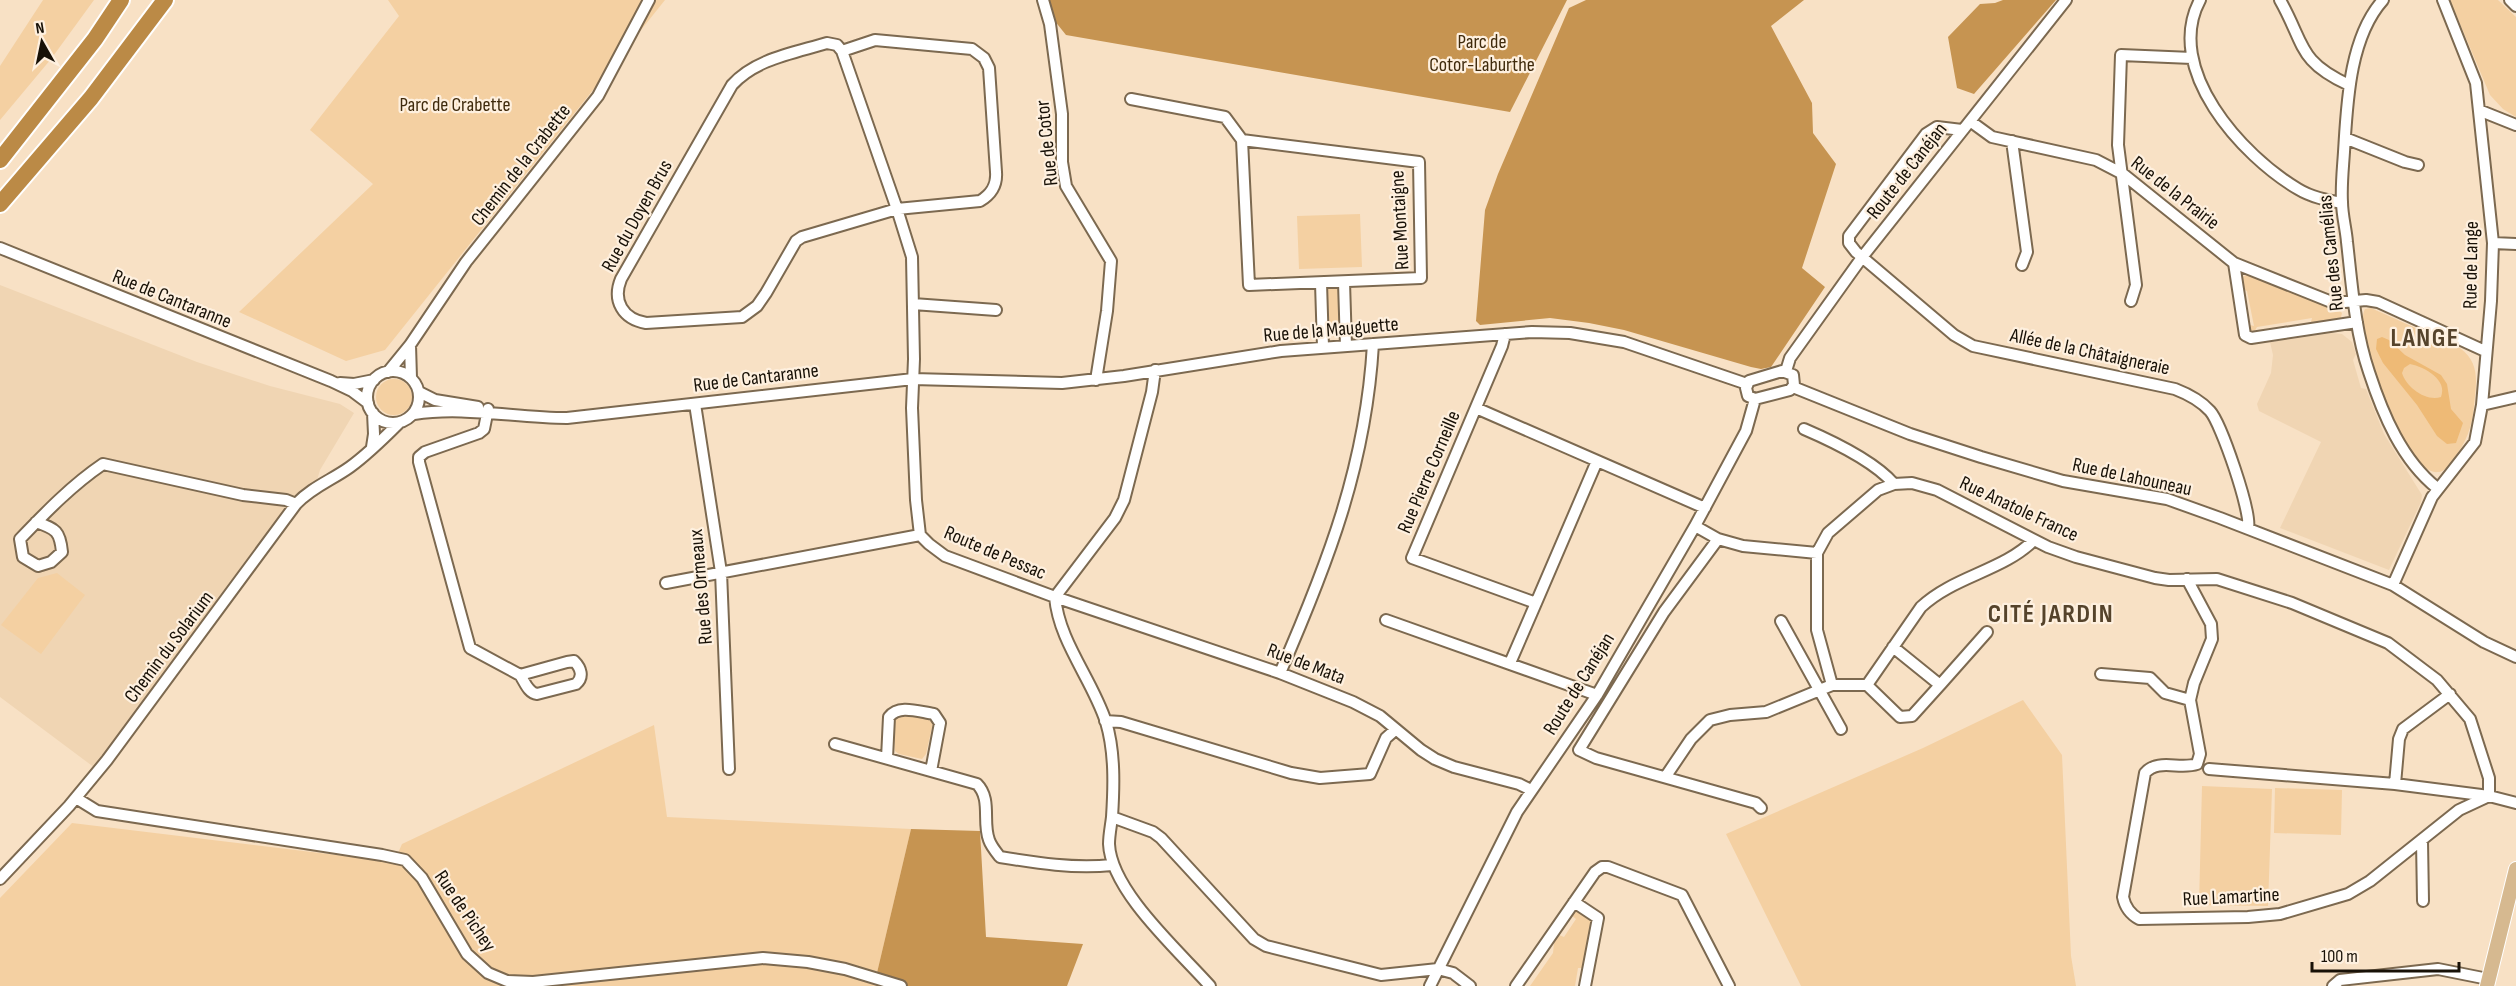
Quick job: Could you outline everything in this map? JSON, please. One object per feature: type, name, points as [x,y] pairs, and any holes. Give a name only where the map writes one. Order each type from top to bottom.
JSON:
[{"type":"highway","points":[[0,160],[88,49],[121,0]]},
{"type":"highway","points":[[0,204],[91,98],[165,0]]},
{"type":"main road","points":[[2487,982],[2516,869]]},
{"type":"street","name":"Chemin de la Crabette","points":[[387,372],[410,345],[466,262],[598,96],[649,0]]},
{"type":"street","name":"Rue de Cotor","points":[[1043,0],[1050,24],[1062,114],[1062,162],[1066,186],[1111,261],[1107,311],[1096,380]]},
{"type":"street","name":"Route de Canéjan","points":[[1786,371],[1790,358],[1863,256],[2066,0]]},
{"type":"street","points":[[2200,0],[2191,34],[2192,58],[2198,77],[2215,110],[2257,159],[2299,190],[2316,198],[2342,203]]},
{"type":"street","points":[[2280,0],[2311,61],[2320,70],[2349,85]]},
{"type":"street","name":"Rue des Camélias","points":[[2383,0],[2372,16],[2360,43],[2349,85],[2342,203],[2357,322],[2369,372],[2388,420],[2408,458],[2423,477],[2437,488]]},
{"type":"street","name":"Rue de Lange","points":[[2393,585],[2437,488],[2475,442],[2482,405],[2491,301],[2493,243],[2481,111],[2476,83],[2443,0]]},
{"type":"street","points":[[2510,0],[2516,6]]},
{"type":"street","name":"Rue du Doyen Brus","points":[[874,40],[972,49],[984,58],[988,66],[996,172],[994,188],[980,201],[897,209],[802,237],[796,241],[762,300],[742,316],[646,323],[629,318],[618,302],[617,288],[732,85],[746,72],[764,63],[827,43],[839,48],[874,40]]},
{"type":"street","name":"Route de Pessac","points":[[839,48],[912,256],[914,468],[920,535],[936,551],[945,556],[1055,597],[1057,618],[1106,721],[1111,742],[1113,774],[1109,842],[1112,864],[1128,895],[1210,986]]},
{"type":"street","points":[[2131,301],[2136,285],[2118,145],[2121,55],[2192,58]]},
{"type":"street","points":[[1131,99],[1225,117],[1242,140]]},
{"type":"street","points":[[2481,111],[2516,125]]},
{"type":"street","name":"Rue de la Prairie","points":[[1970,121],[1986,134],[2096,160],[2123,174],[2234,263],[2334,303],[2366,300],[2378,302],[2485,351]]},
{"type":"street","points":[[1863,256],[1849,243],[1849,236],[1926,134],[1937,127],[1962,130]]},
{"type":"street","points":[[2345,138],[2404,162],[2418,165]]},
{"type":"street","name":"Rue Montaigne","points":[[1242,140],[1419,162],[1421,278],[1344,282],[1249,285],[1242,140]]},
{"type":"street","points":[[2012,141],[2026,252],[2022,265]]},
{"type":"street","points":[[2493,243],[2516,244]]},
{"type":"street","name":"Rue de Cantaranne","points":[[0,248],[331,381],[352,391],[370,408]]},
{"type":"street","name":"Allée de la Châtaigneraie","points":[[1863,256],[1954,335],[1973,346],[2175,389],[2198,400],[2211,411],[2218,423],[2242,494],[2250,522],[2248,528]]},
{"type":"street","points":[[2234,263],[2245,334],[2251,338],[2357,322]]},
{"type":"street","points":[[1344,282],[1346,346]]},
{"type":"street","points":[[1321,283],[1323,347]]},
{"type":"street","points":[[913,304],[996,310]]},
{"type":"street","name":"Rue de la Mauguette","points":[[913,379],[1042,384],[1096,380],[1251,354],[1505,334],[1560,332],[1608,338],[1747,384]]},
{"type":"street","name":"Rue Pierre Corneille","points":[[1505,334],[1502,346],[1412,558],[1536,603]]},
{"type":"street","points":[[1280,673],[1313,598],[1344,509],[1362,442],[1373,344]]},
{"type":"street","points":[[410,345],[411,378]]},
{"type":"street","points":[[1055,597],[1115,518],[1124,500],[1152,392],[1155,370]]},
{"type":"street","points":[[1786,371],[1793,375],[1793,387],[1787,392],[1755,399],[1747,393],[1747,384],[1754,378],[1786,371]]},
{"type":"street","points":[[370,408],[384,422],[399,423],[414,414],[419,403],[419,392],[411,378],[404,373],[387,372],[374,380],[368,391],[370,408],[374,434],[372,447]]},
{"type":"street","name":"Rue de Cantaranne","points":[[414,414],[444,411],[604,413],[913,379]]},
{"type":"street","name":"Rue de Cantaranne","points":[[331,381],[354,384],[374,380]]},
{"type":"street","name":"Rue de Lahouneau","points":[[1793,387],[1910,434],[1971,454],[2063,481],[2167,499],[2248,528],[2393,585],[2484,642],[2516,657]]},
{"type":"street","name":"Rue de Cantaranne","points":[[419,392],[435,400],[487,411]]},
{"type":"street","points":[[2482,405],[2516,397]]},
{"type":"street","name":"Route de Canéjan","points":[[1430,986],[1496,851],[1531,790],[1596,695],[1705,508],[1746,431],[1755,399]]},
{"type":"street","name":"Rue des Ormeaux","points":[[695,404],[721,572],[729,769]]},
{"type":"street","points":[[1476,408],[1705,508]]},
{"type":"street","points":[[487,411],[484,429],[479,433],[425,452],[419,456],[419,462],[467,644],[470,648],[520,675],[531,691],[537,694],[576,684],[581,678],[579,666],[574,661],[520,675]]},
{"type":"street","name":"Chemin du Solarium","points":[[0,879],[76,798],[107,760],[296,504],[315,487],[352,466],[399,423]]},
{"type":"street","points":[[1804,429],[1824,437],[1885,473],[1894,484],[1878,490],[1828,533],[1817,553],[1817,630],[1832,686]]},
{"type":"street","points":[[1510,663],[1597,461]]},
{"type":"street","points":[[36,522],[54,528],[61,539],[62,552],[51,562],[38,566],[22,557],[20,539],[36,522],[82,478],[103,464],[243,495],[286,500],[296,504]]},
{"type":"street","name":"Rue Anatole France","points":[[1894,484],[1923,485],[2034,540],[2076,557],[2155,578],[2217,579],[2292,603],[2388,643],[2437,680],[2469,719],[2489,778],[2489,796]]},
{"type":"street","points":[[1695,526],[1718,539],[1743,546],[1817,553]]},
{"type":"street","points":[[666,583],[920,535]]},
{"type":"street","points":[[1718,539],[1664,612],[1621,686],[1579,750],[1596,758],[1756,803],[1761,808]]},
{"type":"street","points":[[1867,685],[1929,600],[1968,578],[2015,557],[2034,540]]},
{"type":"street","points":[[2101,674],[2150,678],[2165,693],[2190,700],[2194,683],[2212,639],[2211,624],[2187,579]]},
{"type":"street","name":"Rue de Mata","points":[[1055,597],[1280,673],[1353,702],[1380,716],[1421,750],[1444,763],[1520,784],[1531,790]]},
{"type":"street","points":[[1386,620],[1596,695]]},
{"type":"street","points":[[1781,621],[1841,729]]},
{"type":"street","points":[[1666,776],[1691,739],[1710,720],[1730,715],[1766,712],[1832,686],[1867,685],[1900,717],[1912,716],[1987,632]]},
{"type":"street","name":"Rue de Lahouneau","points":[[2484,642],[2516,651]]},
{"type":"street","name":"Rue de Lahouneau","points":[[2484,642],[2501,658],[2516,663]]},
{"type":"street","points":[[1893,647],[1940,685]]},
{"type":"street","points":[[2396,784],[2399,739],[2403,729],[2450,694]]},
{"type":"street","name":"Rue Lamartine","points":[[2190,700],[2200,754],[2197,765],[2188,767],[2162,764],[2150,767],[2145,773],[2123,897],[2125,906],[2132,915],[2139,919],[2248,917],[2300,910],[2348,894],[2370,881],[2459,810],[2489,796]]},
{"type":"street","points":[[887,758],[889,717],[892,713],[898,709],[934,714],[940,723],[931,771]]},
{"type":"street","points":[[1106,721],[1121,722],[1284,771],[1320,778],[1370,774],[1386,738],[1395,730]]},
{"type":"street","points":[[835,744],[977,784],[982,790],[988,840],[999,857],[1046,864],[1098,866],[1112,864]]},
{"type":"street","points":[[2209,768],[2396,784],[2489,796],[2516,803]]},
{"type":"street","name":"Rue de Pichey","points":[[76,798],[97,811],[405,860],[422,878],[467,954],[488,973],[507,981],[533,982],[763,958],[808,962],[844,969],[901,986]]},
{"type":"street","points":[[1112,817],[1153,832],[1161,838],[1254,939],[1266,946],[1381,975],[1438,969],[1453,973],[1468,985]]},
{"type":"street","points":[[2422,841],[2423,900]]},
{"type":"street","points":[[1516,986],[1595,872],[1602,867],[1608,867],[1682,895],[1729,986]]},
{"type":"street","points":[[1574,902],[1598,918],[1586,986]]},
{"type":"street","points":[[2333,986],[2340,980],[2438,969],[2487,982]]},
{"type":"shaded area","points":[[0,285],[197,362],[270,386],[340,404],[354,413],[320,470],[315,487],[99,771],[0,697]]},
{"type":"shaded area","points":[[2332,333],[2342,334],[2352,342],[2356,354],[2353,360],[2361,388],[2366,389],[2384,434],[2422,495],[2421,502],[2389,570],[2280,528],[2321,442],[2259,411],[2257,404],[2271,373],[2273,355],[2270,342]]},
{"type":"shaded area","points":[[2382,337],[2389,340],[2405,355],[2441,375],[2447,384],[2451,409],[2463,423],[2456,443],[2447,444],[2437,436],[2417,405],[2383,363],[2376,349],[2377,339]],"holes":[[[2410,364],[2434,375],[2441,385],[2441,397],[2429,397],[2412,388],[2402,373],[2404,368]]]},
{"type":"green space","points":[[43,0],[94,0],[51,59],[0,120],[0,66]]},
{"type":"green space","name":"Parc de Crabette","points":[[388,0],[665,0],[385,350],[346,361],[239,312],[373,184],[310,130],[399,16]]},
{"type":"green space","name":"Parc de Cotor-Laburthe","points":[[1038,0],[1567,0],[1510,112],[1066,35]]},
{"type":"green space","points":[[1586,0],[1804,0],[1771,26],[1812,103],[1813,133],[1836,164],[1802,268],[1825,287],[1771,367],[1761,369],[1751,367],[1624,330],[1589,323],[1550,318],[1480,325],[1476,321],[1485,210],[1498,174],[1569,8]]},
{"type":"green space","points":[[2003,0],[2056,0],[1974,94],[1957,88],[1948,37],[1980,4]]},
{"type":"green space","points":[[2450,0],[2498,0],[2516,17],[2516,117],[2503,109],[2490,95]]},
{"type":"green space","points":[[1360,214],[1362,267],[1299,269],[1297,216]]},
{"type":"green space","points":[[2249,274],[2339,310],[2342,313],[2340,321],[2310,326],[2312,318],[2257,327],[2253,334],[2250,334],[2246,324],[2254,326],[2247,291],[2240,288],[2240,278]]},
{"type":"green space","points":[[1328,287],[1336,287],[1339,290],[1341,334],[1338,337],[1327,336],[1325,292]]},
{"type":"green space","points":[[2371,308],[2460,348],[2467,354],[2474,367],[2476,382],[2472,421],[2461,448],[2443,471],[2438,472],[2425,467],[2411,452],[2384,402],[2366,346],[2363,323],[2365,309]]},
{"type":"green space","points":[[394,379],[406,385],[412,397],[406,409],[394,415],[382,409],[376,397],[382,385]]},
{"type":"green space","points":[[57,573],[85,595],[41,654],[1,625],[38,578]]},
{"type":"green space","points":[[2023,700],[2062,755],[2071,956],[2076,986],[1801,986],[1726,834],[1923,748]]},
{"type":"green space","points":[[898,716],[927,718],[933,723],[926,754],[922,759],[895,751],[893,723]]},
{"type":"green space","points":[[654,725],[667,817],[911,829],[876,977],[902,986],[0,986],[0,898],[72,823],[394,862],[402,844]]},
{"type":"green space","points":[[2202,786],[2272,789],[2268,906],[2199,905]]},
{"type":"green space","points":[[2275,788],[2342,790],[2341,835],[2274,833]]},
{"type":"green space","points":[[911,829],[980,831],[986,937],[1083,944],[1067,986],[901,986],[876,977]]},
{"type":"green space","points":[[1575,910],[1593,921],[1585,968],[1578,968],[1575,986],[1530,986],[1553,953],[1554,943],[1559,935],[1564,937],[1576,919],[1571,915]]},
{"type":"district","name":"LANGE","points":[[2425,338]]},
{"type":"district","name":"CITÉ JARDIN","points":[[2051,614]]}]
